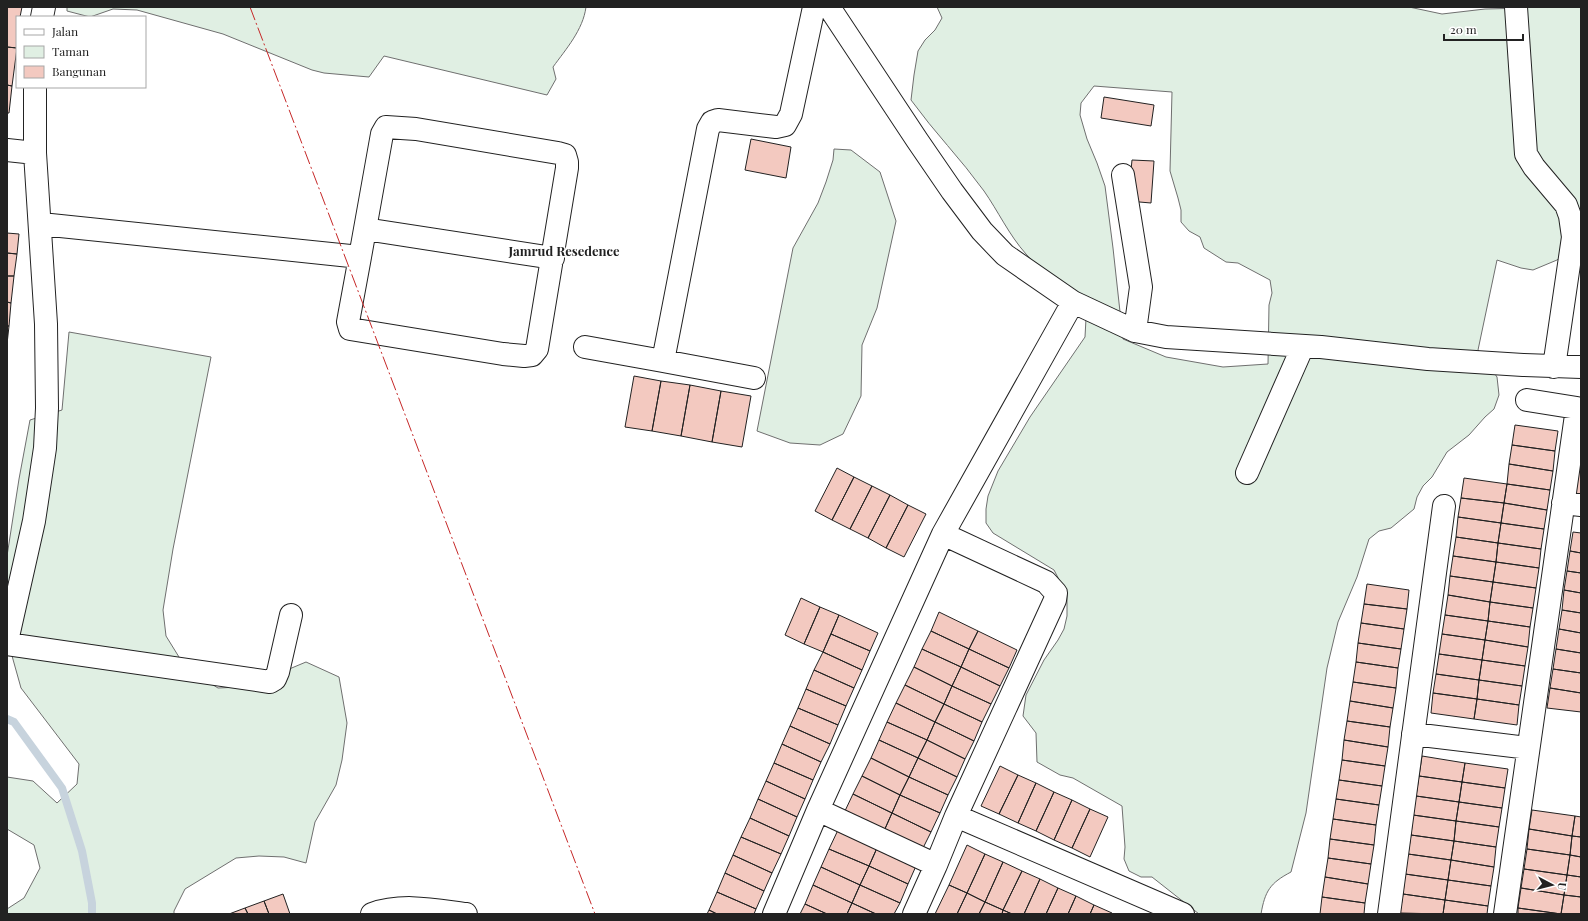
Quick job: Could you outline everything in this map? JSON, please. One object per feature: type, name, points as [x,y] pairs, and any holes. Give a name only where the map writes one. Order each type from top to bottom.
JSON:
[{"type":"street","points":[[663,361],[708,129],[712,122],[718,120],[776,127],[785,125],[791,114],[814,7]]},
{"type":"street","points":[[829,7],[917,140],[982,231],[1005,255],[1073,302],[1135,331],[1166,337],[1303,346],[1428,359],[1581,367]]},
{"type":"street","points":[[1516,7],[1526,154],[1534,167],[1566,205],[1570,216],[1573,237],[1554,366]]},
{"type":"street","points":[[34,88],[35,153],[41,224],[47,362],[45,448],[34,520],[7,643],[270,682],[275,679],[278,672],[291,614]]},
{"type":"street","points":[[389,126],[416,129],[565,155],[568,162],[538,349],[532,355],[524,356],[350,329],[348,322],[360,257],[384,129],[389,126]]},
{"type":"street","points":[[7,150],[35,153]]},
{"type":"street","points":[[1123,174],[1141,287],[1135,331]]},
{"type":"street","points":[[41,224],[360,257]]},
{"type":"street","points":[[365,229],[553,258]]},
{"type":"street","points":[[774,914],[818,810],[943,534],[1073,302]]},
{"type":"street","points":[[585,346],[754,378]]},
{"type":"street","points":[[1247,473],[1303,346]]},
{"type":"street","points":[[1505,914],[1528,748],[1572,504],[1577,408],[1526,400]]},
{"type":"street","points":[[1389,914],[1444,506]]},
{"type":"street","points":[[914,914],[956,816],[1055,600],[1056,593],[1046,582],[943,534]]},
{"type":"street","points":[[1413,734],[1528,748]]},
{"type":"street","points":[[818,810],[936,865]]},
{"type":"street","points":[[956,816],[1184,914]]},
{"type":"street","points":[[372,914],[409,908],[425,908],[466,914]]},
{"type":"green space","points":[[67,7],[586,7],[578,31],[553,67],[556,79],[547,95],[384,56],[369,77],[324,73],[312,70],[223,34],[137,10],[113,9],[93,16],[86,16],[67,11]]},
{"type":"green space","points":[[937,7],[1409,7],[1442,14],[1485,9],[1581,7],[1581,238],[1557,260],[1533,270],[1521,268],[1497,260],[1478,350],[1497,377],[1499,395],[1494,409],[1469,435],[1447,452],[1432,477],[1423,486],[1417,497],[1414,509],[1391,528],[1379,531],[1369,539],[1357,577],[1338,622],[1327,668],[1306,813],[1291,872],[1278,880],[1270,888],[1264,899],[1261,914],[1199,914],[1152,877],[1141,877],[1129,871],[1124,859],[1125,847],[1122,806],[1073,778],[1060,775],[1037,762],[1036,733],[1023,716],[1026,695],[1044,660],[1064,629],[1067,616],[1067,595],[1054,570],[993,533],[986,523],[986,509],[988,496],[998,471],[1030,417],[1085,337],[1087,300],[1032,261],[1014,239],[975,179],[911,100],[918,51],[925,40],[935,30],[942,18]],"holes":[[[1094,86],[1172,92],[1170,171],[1181,210],[1181,222],[1189,231],[1200,237],[1204,248],[1226,262],[1238,263],[1270,280],[1272,293],[1269,305],[1268,364],[1223,367],[1166,357],[1123,339],[1105,186],[1087,139],[1080,115],[1081,103]]]},
{"type":"green space","points":[[834,149],[851,150],[880,172],[896,221],[877,308],[862,345],[861,396],[843,434],[820,445],[790,443],[757,431],[793,248],[818,203],[833,160]]},
{"type":"green space","points":[[69,332],[211,357],[173,549],[163,610],[166,636],[179,657],[197,675],[218,688],[240,687],[263,680],[306,662],[339,677],[347,723],[342,760],[336,785],[315,822],[306,863],[284,857],[259,856],[236,858],[185,889],[174,911],[174,914],[7,914],[7,909],[24,898],[40,868],[34,845],[7,829],[7,777],[33,781],[57,803],[77,784],[79,764],[21,688],[7,638],[7,556],[30,420],[62,410]]},
{"type":"building","points":[[7,7],[22,7],[20,16],[16,16],[16,48],[7,47]]},
{"type":"building","points":[[7,47],[16,48],[12,86],[7,85]]},
{"type":"building","points":[[7,85],[12,86],[9,113],[7,113]]},
{"type":"building","points":[[1104,97],[1154,105],[1151,126],[1101,118]]},
{"type":"building","points":[[751,139],[791,147],[786,178],[745,170]]},
{"type":"building","points":[[1132,160],[1154,161],[1151,203],[1128,201]]},
{"type":"building","points":[[7,233],[19,234],[17,254],[7,253]]},
{"type":"building","points":[[7,253],[17,254],[14,276],[7,276]]},
{"type":"building","points":[[7,276],[14,276],[11,303],[7,302]]},
{"type":"building","points":[[7,302],[11,303],[9,326],[7,326]]},
{"type":"building","points":[[7,326],[9,326],[7,344]]},
{"type":"building","points":[[634,376],[661,381],[652,431],[625,427]]},
{"type":"building","points":[[661,381],[690,385],[681,436],[652,431]]},
{"type":"building","points":[[690,385],[721,391],[712,442],[681,436]]},
{"type":"building","points":[[721,391],[751,396],[742,447],[712,442]]},
{"type":"building","points":[[1515,425],[1558,431],[1555,451],[1512,445]]},
{"type":"building","points":[[1512,445],[1555,451],[1553,471],[1509,464]]},
{"type":"building","points":[[1581,453],[1581,497],[1574,496]]},
{"type":"building","points":[[1509,464],[1553,471],[1550,490],[1507,484]]},
{"type":"building","points":[[837,468],[854,477],[832,520],[815,511]]},
{"type":"building","points":[[854,477],[872,486],[850,529],[832,520]]},
{"type":"building","points":[[1464,478],[1507,484],[1504,503],[1461,498]]},
{"type":"building","points":[[1507,484],[1550,490],[1547,510],[1504,503]]},
{"type":"building","points":[[872,486],[890,495],[868,538],[850,529]]},
{"type":"building","points":[[890,495],[908,505],[886,548],[868,538]]},
{"type":"building","points":[[1461,498],[1504,503],[1501,523],[1458,517]]},
{"type":"building","points":[[1504,503],[1547,510],[1544,529],[1501,523]]},
{"type":"building","points":[[908,505],[926,514],[904,557],[886,548]]},
{"type":"building","points":[[1458,517],[1501,523],[1498,543],[1456,537]]},
{"type":"building","points":[[1501,523],[1544,529],[1541,549],[1498,543]]},
{"type":"building","points":[[1573,532],[1581,533],[1581,553],[1570,551]]},
{"type":"building","points":[[1456,537],[1498,543],[1496,562],[1453,556]]},
{"type":"building","points":[[1498,543],[1541,549],[1539,568],[1496,562]]},
{"type":"building","points":[[1570,551],[1581,553],[1581,573],[1567,571]]},
{"type":"building","points":[[1453,556],[1496,562],[1493,582],[1450,576]]},
{"type":"building","points":[[1496,562],[1539,568],[1536,588],[1493,582]]},
{"type":"building","points":[[1567,571],[1581,573],[1581,593],[1564,590]]},
{"type":"building","points":[[1450,576],[1493,582],[1490,602],[1448,595]]},
{"type":"building","points":[[1493,582],[1536,588],[1533,608],[1490,602]]},
{"type":"building","points":[[1367,584],[1409,590],[1407,609],[1364,604]]},
{"type":"building","points":[[1564,590],[1581,593],[1581,613],[1562,610]]},
{"type":"building","points":[[1448,595],[1490,602],[1488,621],[1445,615]]},
{"type":"building","points":[[801,598],[820,607],[804,644],[785,635]]},
{"type":"building","points":[[1490,602],[1533,608],[1530,627],[1488,621]]},
{"type":"building","points":[[1364,604],[1407,609],[1404,629],[1361,623]]},
{"type":"building","points":[[820,607],[839,615],[823,652],[804,644]]},
{"type":"building","points":[[1562,610],[1581,613],[1581,633],[1559,629]]},
{"type":"building","points":[[939,612],[978,631],[969,649],[931,631]]},
{"type":"building","points":[[839,615],[878,633],[870,651],[831,634]]},
{"type":"building","points":[[1445,615],[1488,621],[1485,640],[1442,634]]},
{"type":"building","points":[[1488,621],[1530,627],[1528,647],[1485,640]]},
{"type":"building","points":[[1361,623],[1404,629],[1401,649],[1358,643]]},
{"type":"building","points":[[1559,629],[1581,633],[1581,653],[1556,649]]},
{"type":"building","points":[[931,631],[969,649],[961,667],[922,649]]},
{"type":"building","points":[[978,631],[1017,650],[1009,668],[969,649]]},
{"type":"building","points":[[831,634],[870,651],[862,670],[823,652]]},
{"type":"building","points":[[1442,634],[1485,640],[1482,660],[1439,654]]},
{"type":"building","points":[[1485,640],[1528,647],[1525,666],[1482,660]]},
{"type":"building","points":[[1358,643],[1401,649],[1398,668],[1356,662]]},
{"type":"building","points":[[922,649],[961,667],[952,686],[914,667]]},
{"type":"building","points":[[969,649],[1009,668],[1000,686],[961,667]]},
{"type":"building","points":[[1556,649],[1581,653],[1581,673],[1553,669]]},
{"type":"building","points":[[823,652],[862,670],[854,688],[814,670]]},
{"type":"building","points":[[1439,654],[1482,660],[1479,680],[1436,674]]},
{"type":"building","points":[[1482,660],[1525,666],[1522,686],[1479,680]]},
{"type":"building","points":[[1356,662],[1398,668],[1396,688],[1353,682]]},
{"type":"building","points":[[914,667],[952,686],[944,704],[905,685]]},
{"type":"building","points":[[961,667],[1000,686],[991,704],[952,686]]},
{"type":"building","points":[[1553,669],[1581,673],[1581,693],[1550,688]]},
{"type":"building","points":[[814,670],[854,688],[846,706],[806,689]]},
{"type":"building","points":[[1436,674],[1479,680],[1477,699],[1433,693]]},
{"type":"building","points":[[1479,680],[1522,686],[1519,705],[1477,699]]},
{"type":"building","points":[[1353,682],[1396,688],[1393,708],[1350,701]]},
{"type":"building","points":[[905,685],[944,704],[935,722],[896,703]]},
{"type":"building","points":[[952,686],[991,704],[982,722],[944,704]]},
{"type":"building","points":[[1550,688],[1581,693],[1581,712],[1547,708]]},
{"type":"building","points":[[806,689],[846,706],[838,725],[798,708]]},
{"type":"building","points":[[1433,693],[1477,699],[1474,719],[1431,713]]},
{"type":"building","points":[[1477,699],[1519,705],[1517,725],[1474,719]]},
{"type":"building","points":[[1350,701],[1393,708],[1390,727],[1347,721]]},
{"type":"building","points":[[896,703],[935,722],[927,740],[887,722]]},
{"type":"building","points":[[944,704],[982,722],[974,741],[935,722]]},
{"type":"building","points":[[798,708],[838,725],[830,744],[790,726]]},
{"type":"building","points":[[1347,721],[1390,727],[1388,747],[1344,740]]},
{"type":"building","points":[[887,722],[927,740],[918,758],[879,740]]},
{"type":"building","points":[[935,722],[974,741],[965,759],[927,740]]},
{"type":"building","points":[[790,726],[830,744],[821,762],[782,744]]},
{"type":"building","points":[[879,740],[918,758],[909,777],[871,758]]},
{"type":"building","points":[[927,740],[965,759],[957,777],[918,758]]},
{"type":"building","points":[[1344,740],[1388,747],[1385,766],[1342,760]]},
{"type":"building","points":[[782,744],[821,762],[813,780],[774,763]]},
{"type":"building","points":[[1422,756],[1465,763],[1462,782],[1419,776]]},
{"type":"building","points":[[871,758],[909,777],[900,795],[862,776]]},
{"type":"building","points":[[918,758],[957,777],[948,795],[909,777]]},
{"type":"building","points":[[1342,760],[1385,766],[1382,786],[1339,780]]},
{"type":"building","points":[[774,763],[813,780],[805,799],[766,781]]},
{"type":"building","points":[[1465,763],[1508,769],[1505,788],[1462,782]]},
{"type":"building","points":[[1000,766],[1018,775],[999,814],[981,806]]},
{"type":"building","points":[[1018,775],[1036,783],[1018,823],[999,814]]},
{"type":"building","points":[[862,776],[900,795],[892,813],[853,794]]},
{"type":"building","points":[[1419,776],[1462,782],[1459,802],[1416,796]]},
{"type":"building","points":[[909,777],[948,795],[940,813],[900,795]]},
{"type":"building","points":[[1339,780],[1382,786],[1379,805],[1336,799]]},
{"type":"building","points":[[766,781],[805,799],[797,817],[758,799]]},
{"type":"building","points":[[1462,782],[1505,788],[1502,808],[1459,802]]},
{"type":"building","points":[[1036,783],[1054,792],[1036,831],[1018,823]]},
{"type":"building","points":[[1054,792],[1072,800],[1054,840],[1036,831]]},
{"type":"building","points":[[853,794],[892,813],[884,831],[844,813]]},
{"type":"building","points":[[900,795],[940,813],[931,832],[892,813]]},
{"type":"building","points":[[1416,796],[1459,802],[1456,821],[1413,815]]},
{"type":"building","points":[[758,799],[797,817],[789,836],[750,818]]},
{"type":"building","points":[[1336,799],[1379,805],[1376,825],[1333,819]]},
{"type":"building","points":[[1072,800],[1090,809],[1072,848],[1054,840]]},
{"type":"building","points":[[1459,802],[1502,808],[1499,827],[1456,821]]},
{"type":"building","points":[[1090,809],[1108,817],[1090,857],[1072,848]]},
{"type":"building","points":[[1532,810],[1575,816],[1572,836],[1529,829]]},
{"type":"building","points":[[892,813],[931,832],[922,850],[884,831]]},
{"type":"building","points":[[1413,815],[1456,821],[1454,841],[1411,835]]},
{"type":"building","points":[[1575,816],[1581,817],[1581,837],[1572,836]]},
{"type":"building","points":[[750,818],[789,836],[781,854],[741,837]]},
{"type":"building","points":[[1333,819],[1376,825],[1374,845],[1330,839]]},
{"type":"building","points":[[1456,821],[1499,827],[1496,847],[1454,841]]},
{"type":"building","points":[[1529,829],[1572,836],[1570,855],[1527,849]]},
{"type":"building","points":[[838,830],[877,848],[869,866],[829,849]]},
{"type":"building","points":[[1411,835],[1454,841],[1451,860],[1408,854]]},
{"type":"building","points":[[1572,836],[1581,837],[1581,857],[1570,855]]},
{"type":"building","points":[[741,837],[781,854],[772,873],[733,855]]},
{"type":"building","points":[[1330,839],[1374,845],[1371,864],[1328,858]]},
{"type":"building","points":[[1454,841],[1496,847],[1494,867],[1451,860]]},
{"type":"building","points":[[967,845],[985,854],[967,893],[949,885]]},
{"type":"building","points":[[877,848],[916,866],[908,884],[869,866]]},
{"type":"building","points":[[829,849],[869,866],[860,885],[821,867]]},
{"type":"building","points":[[1527,849],[1570,855],[1567,875],[1524,869]]},
{"type":"building","points":[[985,854],[1003,862],[985,902],[967,893]]},
{"type":"building","points":[[1408,854],[1451,860],[1448,880],[1405,874]]},
{"type":"building","points":[[733,855],[772,873],[764,891],[725,873]]},
{"type":"building","points":[[1570,855],[1581,857],[1581,877],[1567,875]]},
{"type":"building","points":[[1328,858],[1371,864],[1368,884],[1325,877]]},
{"type":"building","points":[[1451,860],[1494,867],[1491,886],[1448,880]]},
{"type":"building","points":[[1003,862],[1022,871],[1003,910],[985,902]]},
{"type":"building","points":[[869,866],[908,884],[900,903],[860,885]]},
{"type":"building","points":[[821,867],[860,885],[852,903],[813,885]]},
{"type":"building","points":[[1524,869],[1567,875],[1564,895],[1521,888]]},
{"type":"building","points":[[1022,871],[1040,879],[1024,914],[1012,914],[1003,910]]},
{"type":"building","points":[[725,873],[764,891],[756,909],[717,892]]},
{"type":"building","points":[[1405,874],[1448,880],[1445,900],[1403,894]]},
{"type":"building","points":[[1567,875],[1581,877],[1581,897],[1564,895]]},
{"type":"building","points":[[1325,877],[1368,884],[1365,903],[1322,897]]},
{"type":"building","points":[[1040,879],[1058,888],[1046,914],[1024,914]]},
{"type":"building","points":[[1448,880],[1491,886],[1488,906],[1445,900]]},
{"type":"building","points":[[813,885],[852,903],[847,914],[827,914],[805,904]]},
{"type":"building","points":[[860,885],[900,903],[894,914],[876,914],[852,903]]},
{"type":"building","points":[[949,885],[967,893],[957,914],[935,914]]},
{"type":"building","points":[[1058,888],[1076,896],[1068,914],[1046,914]]},
{"type":"building","points":[[1521,888],[1564,895],[1561,914],[1518,908]]},
{"type":"building","points":[[717,892],[756,909],[754,914],[717,914],[709,910]]},
{"type":"building","points":[[967,893],[985,902],[979,914],[957,914]]},
{"type":"building","points":[[283,894],[290,914],[269,914],[264,901]]},
{"type":"building","points":[[1403,894],[1445,900],[1443,914],[1400,913]]},
{"type":"building","points":[[1564,895],[1581,897],[1581,914],[1561,914]]},
{"type":"building","points":[[1076,896],[1094,905],[1090,914],[1068,914]]},
{"type":"building","points":[[1322,897],[1365,903],[1364,914],[1320,914]]},
{"type":"building","points":[[1445,900],[1488,906],[1487,914],[1443,914]]},
{"type":"building","points":[[264,901],[269,914],[248,914],[245,908]]},
{"type":"building","points":[[985,902],[1003,910],[1002,914],[979,914]]},
{"type":"building","points":[[852,903],[876,914],[847,914]]},
{"type":"building","points":[[805,904],[827,914],[800,914]]},
{"type":"building","points":[[1094,905],[1112,913],[1112,914],[1090,914]]},
{"type":"building","points":[[245,908],[248,914],[229,914]]},
{"type":"building","points":[[1518,908],[1561,914],[1518,914]]},
{"type":"building","points":[[709,910],[717,914],[707,914]]},
{"type":"building","points":[[1003,910],[1012,914],[1002,914]]},
{"type":"waterway","points":[[7,719],[14,722],[62,788],[82,851],[92,903],[92,914]]},
{"type":"power","points":[[250,7],[595,914]]},
{"type":"district","name":"Jamrud Resedence","points":[[564,250]]}]
